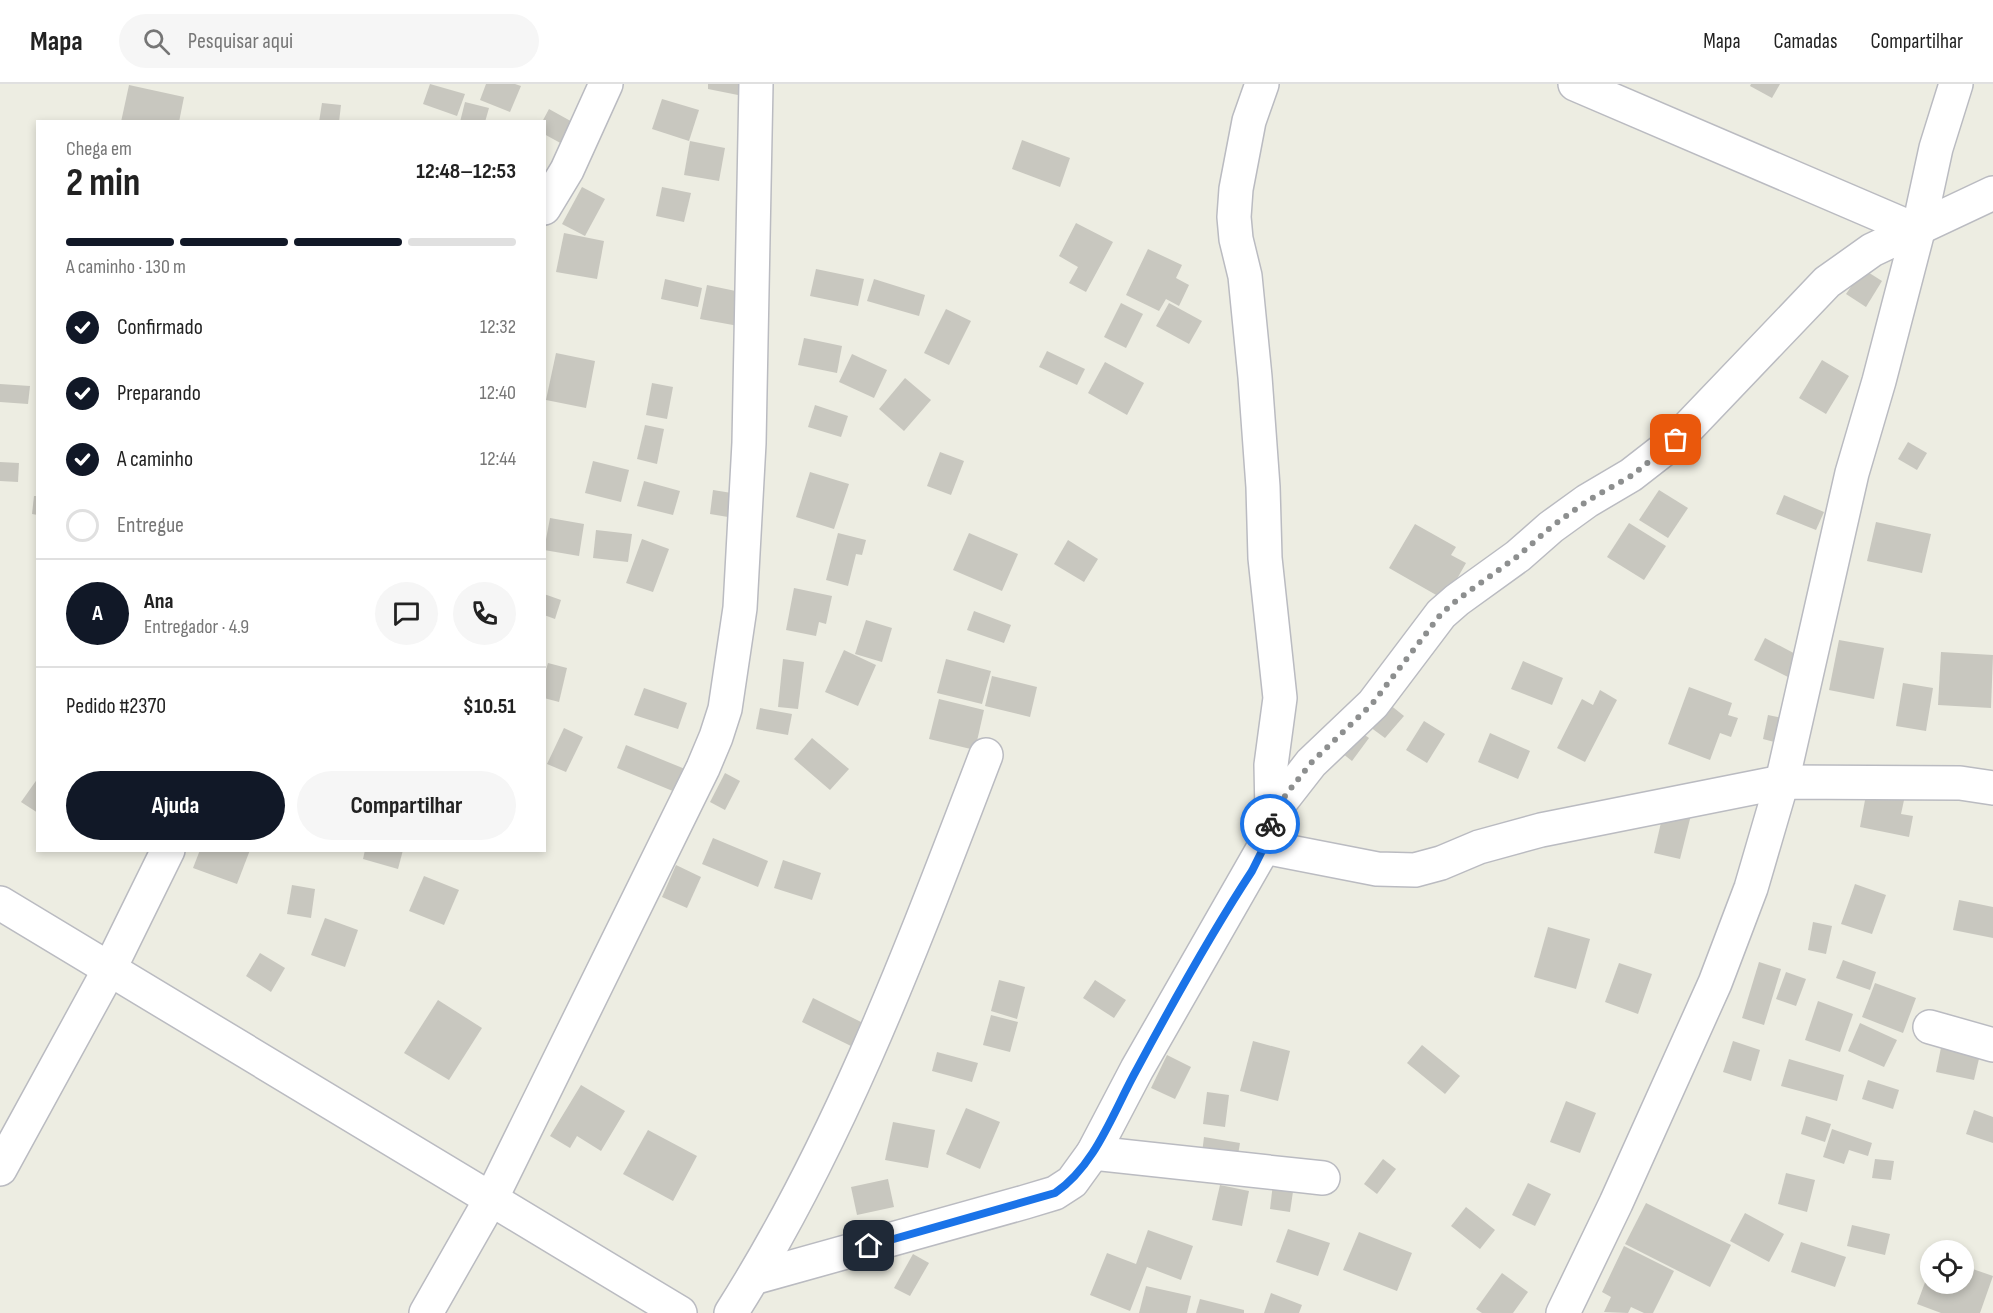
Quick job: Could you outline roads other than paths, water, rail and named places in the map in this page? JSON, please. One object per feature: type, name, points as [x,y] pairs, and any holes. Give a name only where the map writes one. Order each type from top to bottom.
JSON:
[{"type":"street","points":[[546,205],[567,170],[606,84]]},
{"type":"street","points":[[426,1313],[491,1199],[703,768],[725,709],[740,608],[749,443],[756,84]]},
{"type":"street","points":[[753,1278],[1055,1193],[1072,1182],[1093,1153],[1137,1069],[1264,847],[1272,813],[1271,765],[1280,698],[1279,676],[1265,558],[1263,487],[1254,365],[1245,276],[1236,239],[1234,217],[1236,189],[1249,121],[1262,84]]},
{"type":"street","points":[[1575,84],[1917,231]]},
{"type":"street","points":[[1563,1313],[1616,1203],[1715,983],[1751,888],[1782,782],[1851,473],[1879,381],[1936,148],[1956,84]]},
{"type":"street","points":[[1272,813],[1311,763],[1372,704],[1441,614],[1510,562],[1551,527],[1587,501],[1631,476],[1676,440],[1827,282],[1872,250],[1993,194]]},
{"type":"street","points":[[731,1313],[809,1178],[894,993],[987,755]]},
{"type":"street","points":[[1264,847],[1377,869],[1415,870],[1441,863],[1479,847],[1541,830],[1782,782],[1960,783],[1993,788]]},
{"type":"street","points":[[0,1169],[109,970],[167,852]]},
{"type":"street","points":[[0,903],[680,1313]]},
{"type":"street","points":[[1930,1027],[1993,1045]]},
{"type":"street","points":[[1093,1153],[1323,1178]]}]
